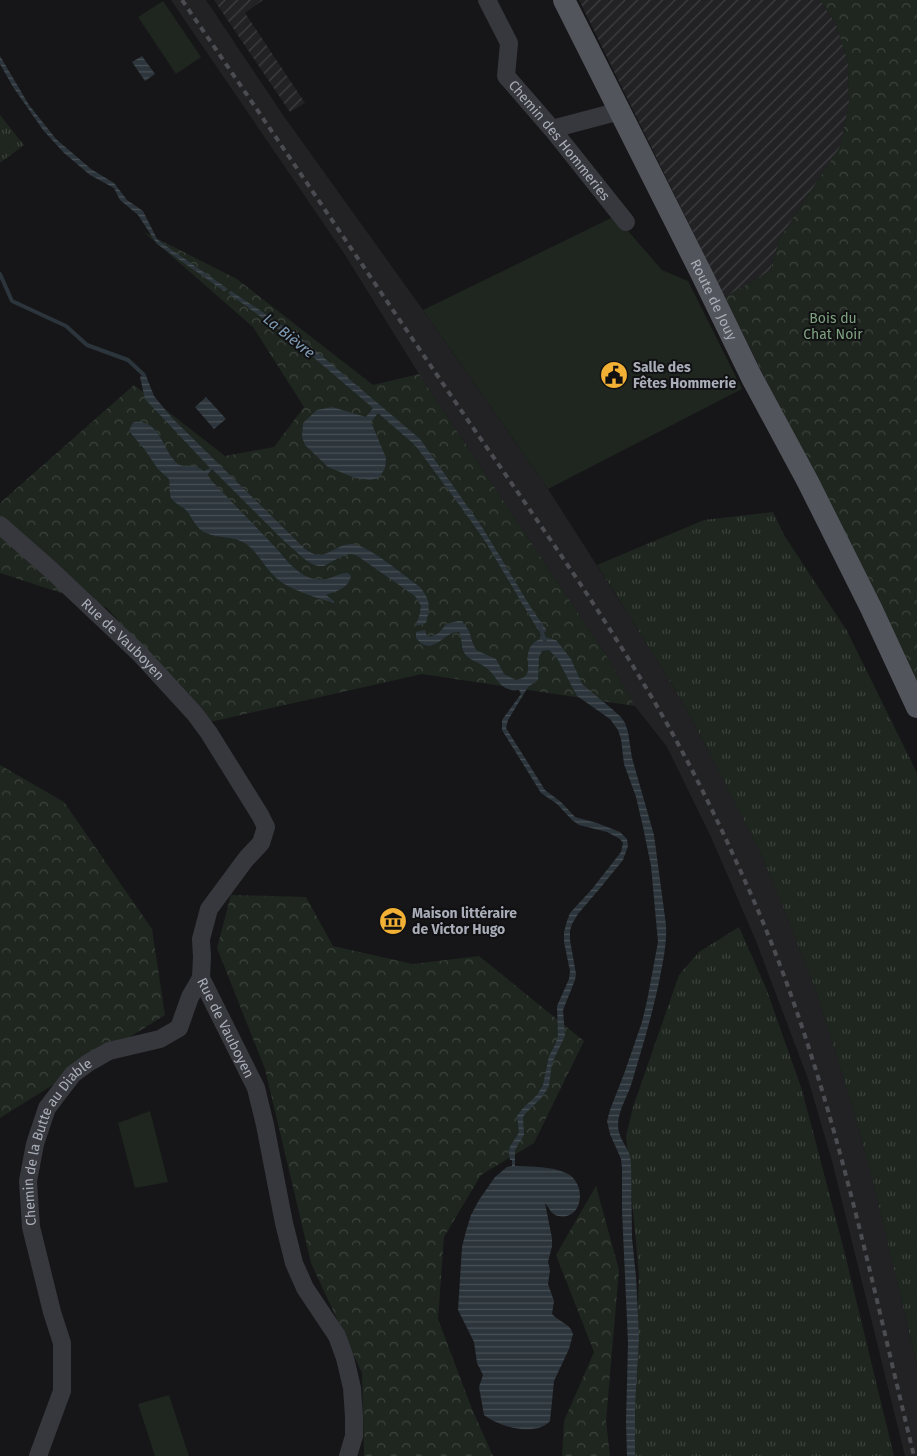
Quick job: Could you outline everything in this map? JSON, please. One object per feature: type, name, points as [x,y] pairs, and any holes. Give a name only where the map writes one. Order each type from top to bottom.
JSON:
[{"type":"main road","name":"Route de Jouy","points":[[564,0],[752,378],[808,482],[871,608],[917,707]]},
{"type":"street","name":"Chemin des Hommeries","points":[[487,0],[509,43],[506,76],[552,129],[626,222]]},
{"type":"street","points":[[552,129],[620,111]]},
{"type":"street","name":"Rue de Vauboyen","points":[[0,525],[50,569],[139,653],[195,714],[266,827],[261,843],[246,859],[210,909],[201,939],[201,978],[256,1088],[266,1125],[284,1223],[294,1263],[305,1288],[337,1336],[344,1358],[352,1388],[354,1417],[354,1436],[348,1456]]},
{"type":"street","name":"Chemin de la Butte au Diable","points":[[38,1456],[62,1390],[62,1343],[52,1312],[31,1227],[28,1181],[35,1144],[47,1108],[73,1074],[88,1063],[109,1051],[160,1039],[179,1028],[190,997],[201,978]]},
{"type":"shaded area","points":[[171,0],[206,0],[283,115],[548,489],[649,647],[683,703],[709,752],[761,854],[780,899],[815,988],[851,1102],[874,1185],[917,1365],[917,1456],[905,1456],[832,1161],[808,1079],[756,941],[711,837],[667,747],[635,706],[606,655],[419,374],[345,255]]},
{"type":"shaded area","points":[[214,0],[263,0],[245,13],[305,103],[290,112]]},
{"type":"shaded area","points":[[579,0],[820,0],[836,24],[848,62],[849,104],[840,147],[780,238],[770,271],[725,297]]},
{"type":"green space","name":"Bois du Chat Noir","points":[[820,0],[917,0],[917,688],[725,297],[770,271],[780,238],[840,147],[849,104],[848,62],[836,24]]},
{"type":"green space","points":[[163,1],[201,57],[176,74],[138,17]]},
{"type":"green space","points":[[0,115],[24,145],[0,163]]},
{"type":"green space","points":[[615,216],[662,270],[688,281],[742,389],[548,489],[423,310]]},
{"type":"green space","points":[[144,232],[237,279],[373,385],[419,374],[606,655],[635,706],[422,674],[210,722],[107,608],[0,573],[0,503],[134,385],[225,456],[274,447],[304,407],[253,327]]},
{"type":"green space","points":[[773,512],[784,535],[847,631],[917,773],[917,1365],[874,1185],[851,1102],[815,988],[780,899],[761,854],[683,703],[597,565],[704,520]]},
{"type":"green space","points":[[0,765],[64,802],[152,929],[165,1015],[0,1118]]},
{"type":"green space","points":[[231,895],[306,897],[333,946],[413,964],[479,956],[584,1041],[534,1143],[481,1175],[444,1237],[438,1319],[472,1409],[493,1456],[364,1456],[362,1373],[311,1263],[265,1069],[217,948]]},
{"type":"green space","points":[[739,927],[766,988],[802,1090],[844,1250],[894,1456],[632,1456],[639,1274],[626,1136],[633,1107],[679,975],[699,952]]},
{"type":"green space","points":[[150,1111],[168,1182],[135,1188],[118,1123]]},
{"type":"green space","points":[[596,1186],[619,1270],[606,1421],[610,1456],[562,1456],[564,1421],[594,1352],[556,1255]]},
{"type":"green space","points":[[169,1395],[189,1456],[155,1456],[138,1404]]},
{"type":"water","points":[[0,56],[29,105],[56,139],[91,169],[114,183],[127,200],[143,211],[157,239],[228,289],[224,291],[157,244],[138,215],[120,200],[114,188],[90,175],[64,153],[43,130],[13,87],[0,64]]},
{"type":"water","points":[[142,56],[155,74],[145,81],[132,62]]},
{"type":"water","points":[[231,291],[297,335],[420,439],[482,527],[546,629],[546,632],[538,630],[485,541],[415,445],[378,413],[371,422],[386,458],[385,468],[379,478],[370,480],[355,478],[328,467],[305,445],[302,437],[303,423],[317,410],[332,407],[366,417],[373,408],[293,340],[228,293]]},
{"type":"water","points":[[145,373],[154,396],[172,418],[304,548],[317,555],[351,544],[367,549],[420,587],[429,604],[426,623],[415,626],[421,606],[415,596],[356,555],[342,556],[324,566],[312,564],[303,558],[212,469],[208,477],[298,571],[311,578],[318,579],[345,573],[351,576],[344,587],[326,595],[334,603],[302,593],[274,576],[246,544],[236,539],[211,535],[199,528],[186,510],[171,498],[169,479],[158,469],[129,431],[134,422],[143,422],[156,431],[178,464],[196,466],[204,471],[210,468],[145,399],[140,377]]},
{"type":"water","points":[[206,397],[226,419],[214,429],[195,407]]},
{"type":"water","points":[[462,621],[469,631],[476,650],[496,659],[504,674],[516,680],[523,678],[527,674],[529,650],[540,639],[540,636],[556,640],[571,659],[582,684],[621,717],[625,723],[632,758],[654,835],[666,925],[665,946],[650,1020],[632,1082],[618,1119],[619,1133],[629,1153],[631,1163],[632,1238],[639,1338],[635,1405],[635,1456],[627,1456],[628,1343],[622,1168],[621,1159],[610,1134],[607,1121],[642,1022],[658,942],[651,866],[636,797],[624,764],[618,730],[610,719],[577,696],[557,658],[549,650],[542,651],[539,657],[538,680],[528,687],[508,720],[506,728],[545,790],[561,802],[575,817],[620,832],[627,839],[628,846],[623,860],[578,914],[572,924],[570,940],[576,974],[563,1010],[565,1036],[552,1063],[549,1086],[541,1098],[523,1117],[524,1135],[515,1150],[515,1166],[547,1168],[566,1173],[573,1178],[580,1192],[580,1200],[577,1207],[573,1213],[566,1216],[554,1214],[545,1203],[552,1238],[548,1262],[550,1270],[548,1284],[554,1301],[552,1314],[567,1325],[573,1334],[569,1349],[554,1381],[550,1421],[544,1426],[527,1429],[517,1428],[499,1423],[484,1415],[479,1387],[483,1375],[477,1363],[474,1342],[458,1310],[462,1247],[471,1215],[495,1177],[507,1167],[512,1166],[509,1150],[519,1132],[517,1116],[537,1095],[543,1085],[549,1056],[558,1036],[557,1006],[569,979],[570,971],[564,942],[567,921],[570,913],[621,852],[623,843],[620,839],[607,832],[579,825],[557,804],[541,793],[502,730],[502,720],[521,694],[519,690],[512,690],[502,686],[489,670],[467,656],[459,632],[448,635],[433,645],[428,646],[422,644],[416,638],[416,632],[425,630],[427,636],[433,636],[446,624]]},
{"type":"waterway","points":[[0,274],[12,301],[66,326],[87,345],[128,360],[143,374]]},
{"type":"waterway","name":"La Bièvre","points":[[540,627],[545,641]]},
{"type":"railway","points":[[182,0],[535,517],[616,639],[666,722],[702,790],[757,908],[807,1042],[847,1179],[914,1456]]},
{"type":"place","name":"Salle des Fêtes Hommerie","points":[[614,375]]},
{"type":"place","name":"Maison littéraire de Victor Hugo","points":[[393,921]]}]
